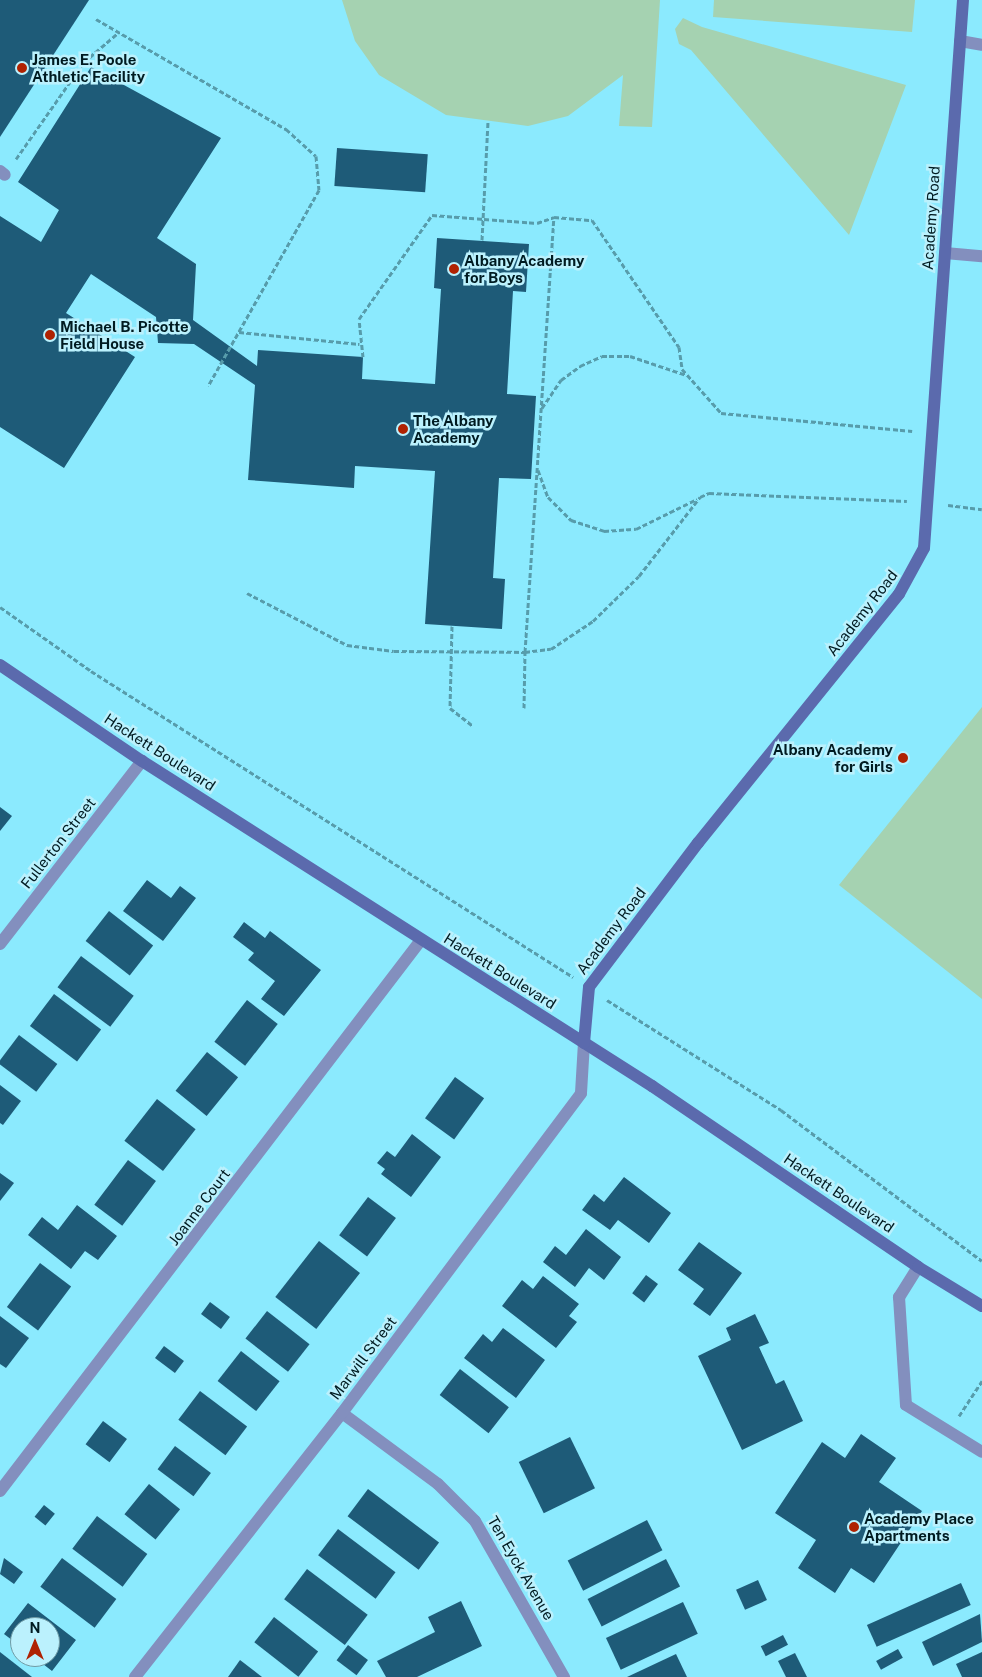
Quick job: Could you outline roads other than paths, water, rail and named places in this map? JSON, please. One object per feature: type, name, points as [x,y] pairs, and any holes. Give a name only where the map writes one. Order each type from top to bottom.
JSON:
[{"type":"street","name":"Academy Road","points":[[584,1043],[589,987],[698,843],[908,583],[924,548],[963,0]]},
{"type":"street","points":[[960,41],[982,45]]},
{"type":"street","points":[[945,253],[982,256]]},
{"type":"street","name":"Hackett Boulevard","points":[[0,665],[142,761],[584,1043],[918,1267],[982,1306]]},
{"type":"street","name":"Fullerton Street","points":[[0,944],[142,761]]},
{"type":"street","name":"Joanne Court","points":[[0,1490],[421,940]]},
{"type":"street","name":"Marwill Street","points":[[135,1677],[342,1413],[581,1093],[584,1043]]},
{"type":"street","points":[[918,1267],[899,1297],[906,1405],[982,1452]]},
{"type":"street","name":"Ten Eyck Avenue","points":[[342,1413],[438,1484],[475,1521],[564,1677]]},
{"type":"place","name":"James E. Poole Athletic Facility","points":[[22,68]]},
{"type":"place","name":"Albany Academy for Boys","points":[[454,269]]},
{"type":"place","name":"Michael B. Picotte Field House","points":[[50,335]]},
{"type":"place","name":"The Albany Academy","points":[[403,429]]},
{"type":"place","name":"Albany Academy for Girls","points":[[903,758]]},
{"type":"place","name":"Academy Place Apartments","points":[[854,1527]]}]
